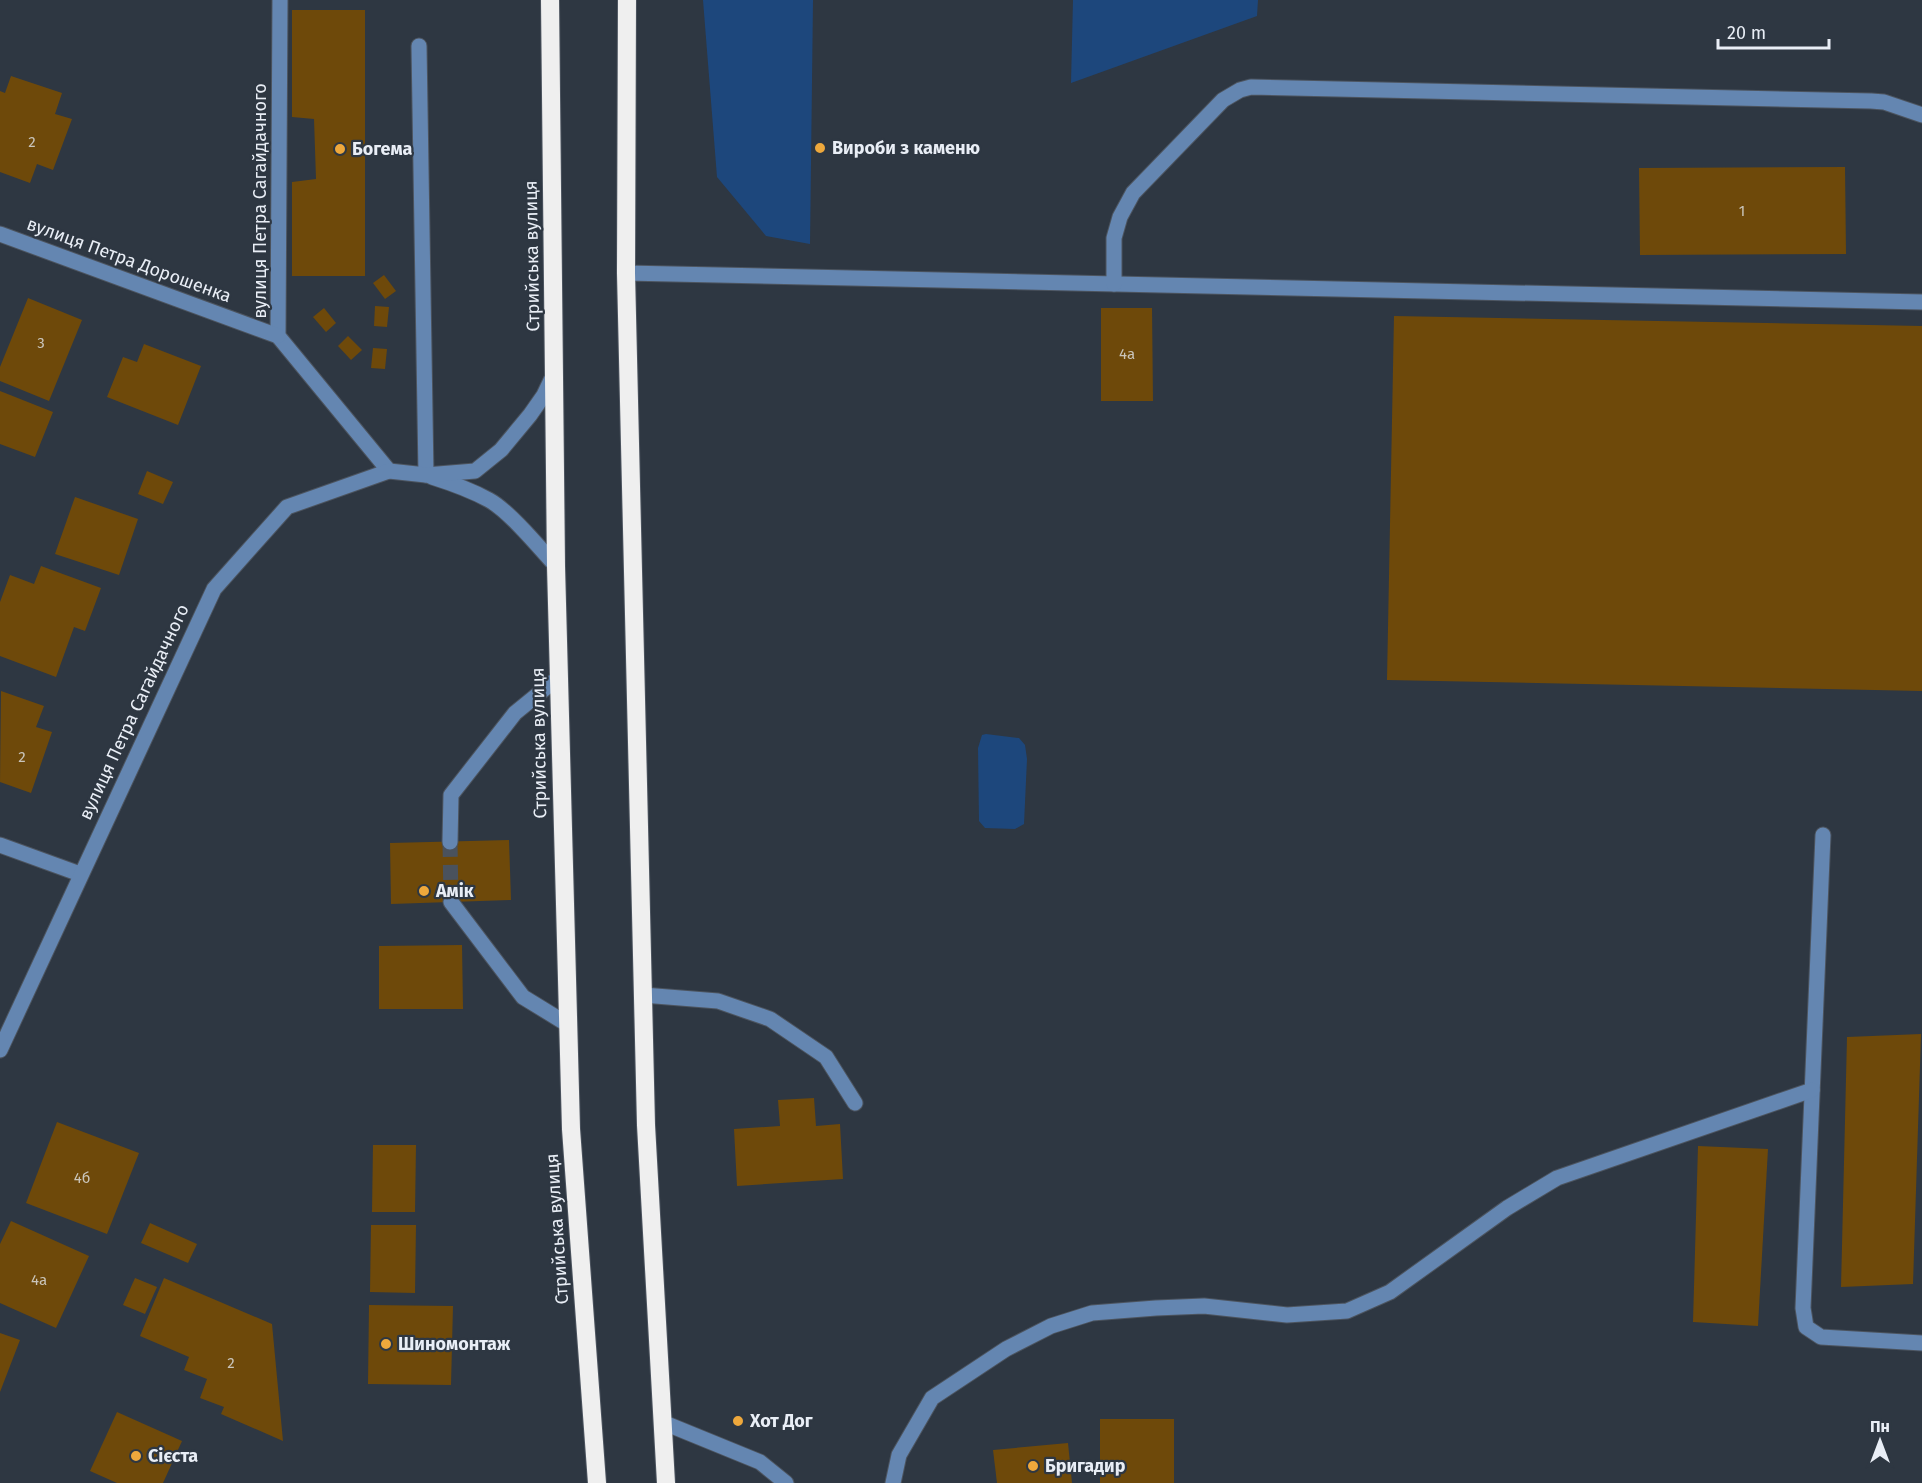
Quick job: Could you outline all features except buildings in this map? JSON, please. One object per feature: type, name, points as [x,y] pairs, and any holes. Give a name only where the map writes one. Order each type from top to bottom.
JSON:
[{"type":"highway","name":"Стрийська вулиця","points":[[550,0],[556,566],[567,1024],[571,1129],[597,1483]]},
{"type":"highway","points":[[627,0],[626,273],[646,1125],[666,1483]]},
{"type":"street","name":"вулиця Петра Сагайдачного","points":[[280,0],[278,336],[389,471]]},
{"type":"street","points":[[419,46],[426,475]]},
{"type":"street","points":[[1114,284],[1114,238],[1120,217],[1133,193],[1223,100],[1240,90],[1251,87],[1871,101],[1884,102],[1922,115]]},
{"type":"street","name":"вулиця Петра Дорошенка","points":[[0,234],[278,336]]},
{"type":"street","points":[[626,273],[1922,302]]},
{"type":"street","name":"вулиця Петра Сагайдачного","points":[[0,1050],[213,589],[287,507],[389,471],[426,475],[475,471],[501,450],[530,415],[544,395],[554,374]]},
{"type":"street","name":"вулиця Петра Сагайдачного","points":[[426,475],[456,485],[491,501],[525,532],[556,566]]},
{"type":"street","points":[[450,842],[451,795],[515,713],[558,678]]},
{"type":"street","points":[[1823,836],[1803,1308],[1806,1327],[1821,1337],[1922,1343]]},
{"type":"street","points":[[0,845],[80,874]]},
{"type":"street","points":[[451,902],[523,997],[567,1024]]},
{"type":"street","points":[[643,995],[718,1001],[770,1019],[826,1057],[855,1103]]},
{"type":"street","points":[[893,1483],[900,1455],[932,1398],[1006,1349],[1051,1326],[1092,1313],[1156,1308],[1204,1306],[1287,1315],[1347,1311],[1390,1292],[1507,1208],[1557,1178],[1812,1090]]},
{"type":"street","points":[[662,1422],[760,1462],[786,1483]]},
{"type":"shaded area","points":[[703,0],[813,0],[810,244],[766,236],[717,177]]},
{"type":"shaded area","points":[[1073,0],[1258,0],[1257,16],[1071,83]]},
{"type":"shaded area","points":[[982,735],[1019,738],[1025,745],[1027,759],[1024,824],[1015,829],[985,828],[979,821],[978,748]]},
{"type":"tunnel","points":[[450,842],[451,902]]},
{"type":"place","name":"Вироби з каменю","points":[[820,148]]},
{"type":"place","name":"Богема","points":[[340,149]]},
{"type":"place","name":"Амік","points":[[424,891]]},
{"type":"place","name":"Шиномонтаж","points":[[386,1344]]},
{"type":"place","name":"Хот Дог","points":[[738,1421]]},
{"type":"place","name":"Сієста","points":[[136,1456]]},
{"type":"place","name":"Бригадир","points":[[1033,1466]]}]
